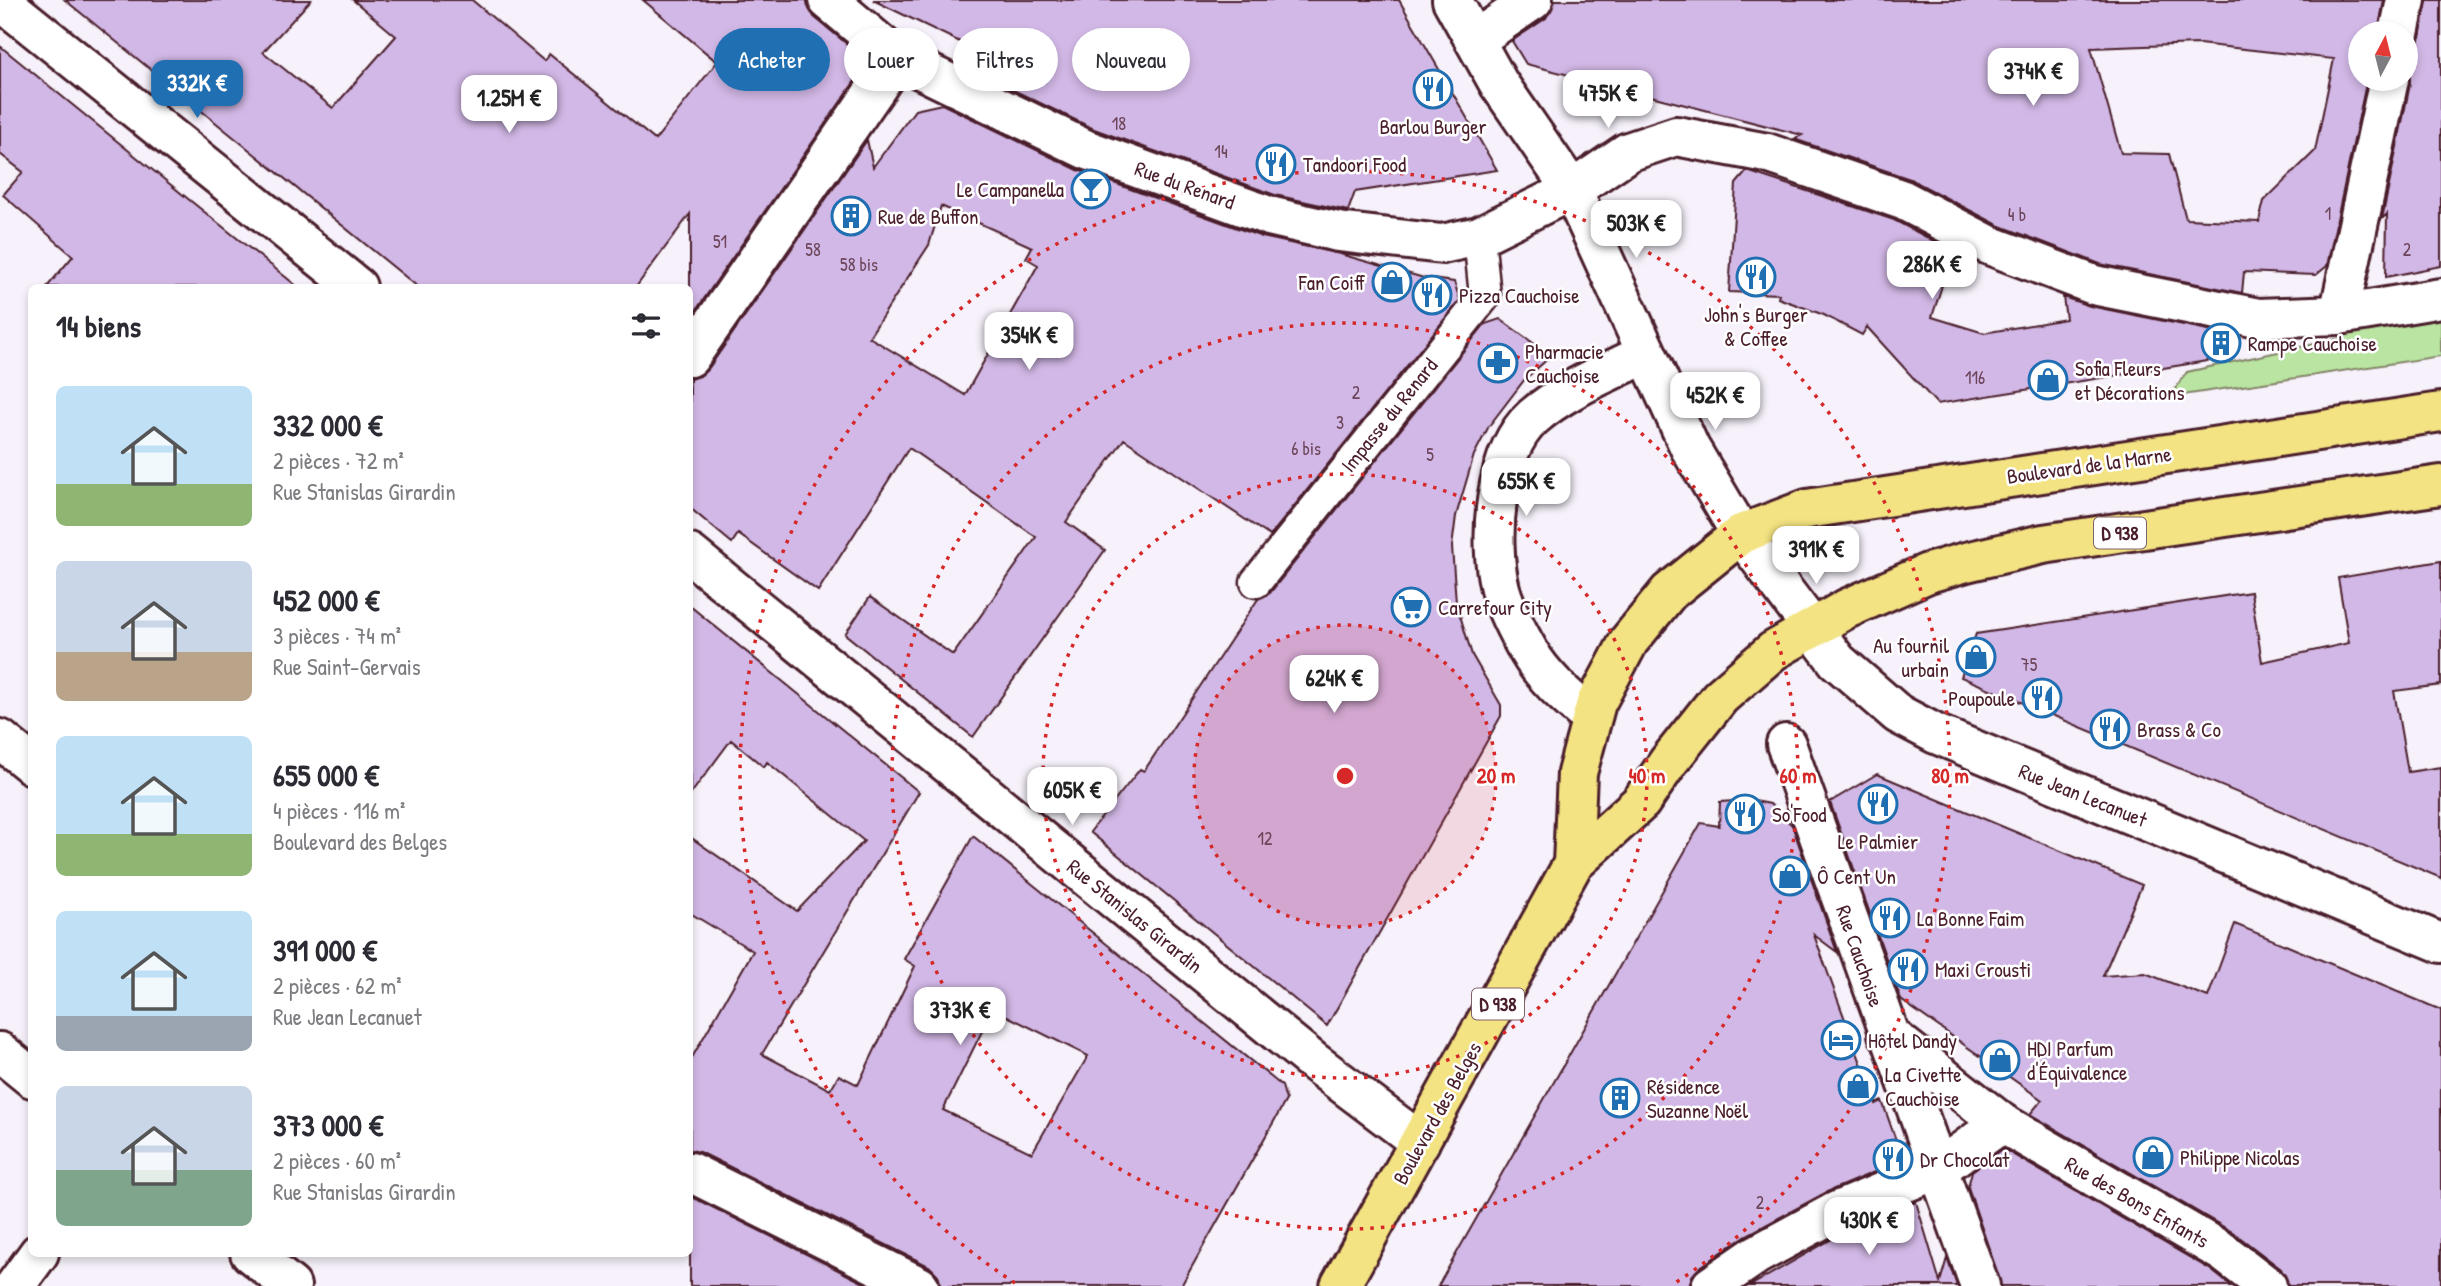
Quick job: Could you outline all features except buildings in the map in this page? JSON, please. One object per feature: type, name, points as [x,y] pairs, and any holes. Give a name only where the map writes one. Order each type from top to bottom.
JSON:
[{"type":"main road","name":"Boulevard de la Marne","points":[[1741,534],[1807,509],[2441,412]]},
{"type":"main road","name":"D 938","points":[[1812,629],[1846,609],[1915,579],[1976,559],[2043,544],[2441,485]]},
{"type":"main road","name":"Boulevard des Belges","points":[[1573,864],[1577,772],[1591,718],[1629,641],[1654,607],[1741,534]]},
{"type":"main road","name":"Boulevard des Belges","points":[[1340,1286],[1573,864],[1641,802],[1669,761],[1731,686],[1773,651],[1812,629]]},
{"type":"street","points":[[0,0],[353,284]]},
{"type":"street","name":"Rue du Renard","points":[[828,0],[861,28]]},
{"type":"street","name":"Rue Jean Lecanuet","points":[[1452,0],[1506,95],[1572,190],[1644,354],[1690,448],[1741,534],[1836,661],[1898,714],[1936,734],[2441,943]]},
{"type":"street","points":[[1475,40],[1533,0]]},
{"type":"street","points":[[2402,21],[2406,0]]},
{"type":"street","name":"Rue du Renard","points":[[939,78],[1084,149],[1269,216],[1338,232],[1442,244],[1479,236],[1572,190]]},
{"type":"street","points":[[693,353],[874,91]]},
{"type":"street","points":[[2339,315],[2386,91]]},
{"type":"street","points":[[1572,190],[1628,152],[1676,136],[1767,153],[1903,200],[1989,245],[2094,285],[2258,318],[2339,315],[2441,298]]},
{"type":"street","points":[[1591,718],[1559,690],[1530,654],[1500,589],[1497,494],[1514,442],[1532,418],[1564,395],[1644,354]]},
{"type":"street","name":"Rue Stanislas Girardin","points":[[693,556],[1314,1062],[1420,1142]]},
{"type":"street","points":[[0,738],[28,762]]},
{"type":"street","name":"Rue Cauchoise","points":[[1786,744],[1980,1286]]},
{"type":"street","name":"Rue des Bons Enfants","points":[[1888,1034],[2002,1123],[2223,1252],[2267,1286]]},
{"type":"street","points":[[0,1052],[28,1075]]},
{"type":"street","points":[[1711,1286],[1756,1255],[1837,1211],[1938,1169],[2002,1123]]},
{"type":"street","points":[[693,1173],[919,1286]]},
{"type":"street","points":[[15,1286],[36,1257]]},
{"type":"street","points":[[255,1257],[291,1286]]},
{"type":"lane","name":"Impasse du Renard","points":[[1256,582],[1485,296],[1479,236]]},
{"type":"green space","points":[[2441,297],[2441,356],[2170,397],[2187,372],[2342,338],[2352,313]]},
{"type":"place","name":"Barlou Burger","points":[[1433,89]]},
{"type":"place","name":"Tandoori Food","points":[[1276,164]]},
{"type":"place","name":"Le Campanella","points":[[1091,189]]},
{"type":"place","name":"Rue de Buffon","points":[[851,216]]},
{"type":"place","name":"John's Burger & Coffee","points":[[1756,277]]},
{"type":"place","name":"Fan Coiff","points":[[1392,282]]},
{"type":"place","name":"Pizza Cauchoise","points":[[1432,295]]},
{"type":"place","name":"Rampe Cauchoise","points":[[2221,343]]},
{"type":"place","name":"Pharmacie Cauchoise","points":[[1498,363]]},
{"type":"place","name":"Sofia Fleurs et Décorations","points":[[2048,380]]},
{"type":"place","name":"Carrefour City","points":[[1411,607]]},
{"type":"place","name":"Au fournil urbain","points":[[1976,657]]},
{"type":"place","name":"Poupoule","points":[[2042,698]]},
{"type":"place","name":"Brass & Co","points":[[2110,729]]},
{"type":"place","name":"Le Palmier","points":[[1878,804]]},
{"type":"place","name":"So'Food","points":[[1745,814]]},
{"type":"place","name":"Ô Cent Un","points":[[1790,876]]},
{"type":"place","name":"La Bonne Faim","points":[[1890,918]]},
{"type":"place","name":"Maxi Crousti","points":[[1908,969]]},
{"type":"place","name":"Hôtel Dandy","points":[[1841,1040]]},
{"type":"place","name":"HDI Parfum d'Équivalence","points":[[2000,1060]]},
{"type":"place","name":"La Civette Cauchoise","points":[[1858,1086]]},
{"type":"place","name":"Résidence Suzanne Noël","points":[[1620,1098]]},
{"type":"place","name":"Philippe Nicolas","points":[[2153,1157]]},
{"type":"place","name":"Dr Chocolat","points":[[1893,1159]]}]
